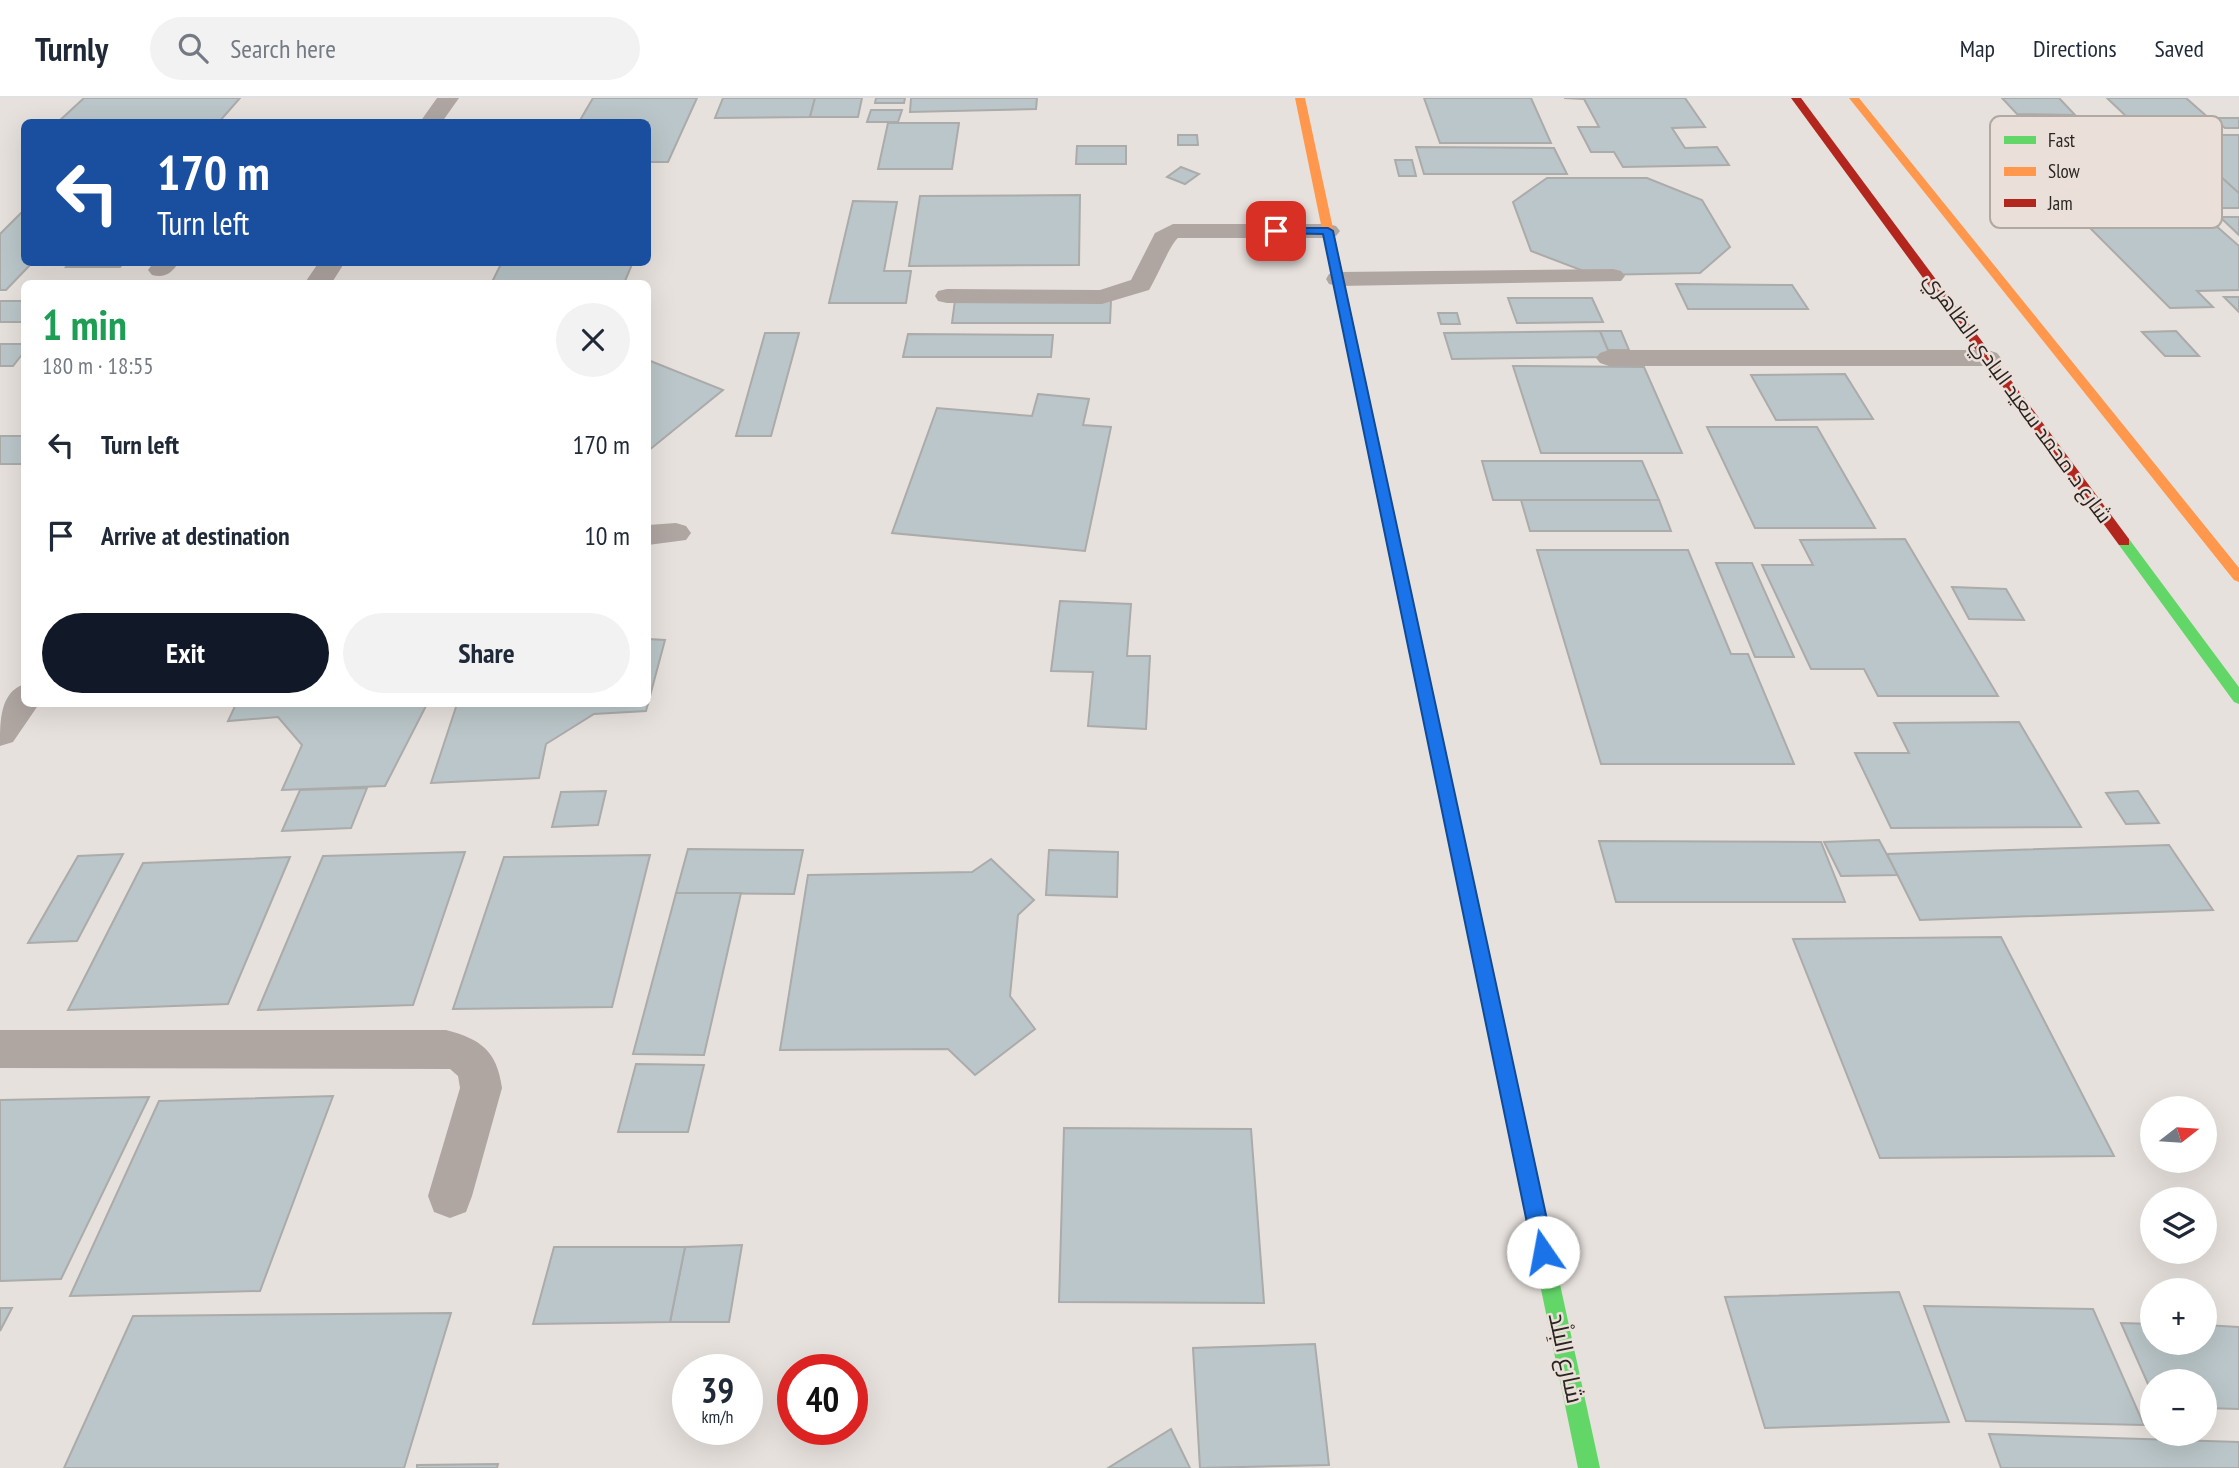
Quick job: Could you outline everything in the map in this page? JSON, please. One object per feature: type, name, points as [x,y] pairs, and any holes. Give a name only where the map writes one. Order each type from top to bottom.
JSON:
[{"type":"street","points":[[433,119],[448,98]]},
{"type":"street","name":"شارع البِلْد","points":[[1300,98],[1589,1468]]},
{"type":"street","name":"شارع د. محمد سعيد البادي الظاهري","points":[[1796,98],[2239,698]]},
{"type":"street","points":[[1854,98],[2239,577]]},
{"type":"street","points":[[0,732],[21,702]]},
{"type":"lane","points":[[947,296],[1102,297],[1140,285],[1155,260],[1163,238],[1173,232],[1328,231]]},
{"type":"lane","points":[[1338,279],[1613,276]]},
{"type":"lane","points":[[1609,358],[1988,358]]},
{"type":"lane","points":[[0,1049],[446,1049],[462,1052],[474,1060],[480,1072],[481,1088],[450,1196]]},
{"type":"building","points":[[84,98],[240,98],[222,119],[61,119]]},
{"type":"building","points":[[593,98],[697,98],[668,162],[651,162],[651,119],[581,119]]},
{"type":"building","points":[[723,98],[815,98],[810,117],[715,118]]},
{"type":"building","points":[[815,98],[862,98],[858,117],[810,117]]},
{"type":"building","points":[[876,98],[905,98],[904,103],[875,103]]},
{"type":"building","points":[[911,98],[1037,98],[1036,109],[910,112]]},
{"type":"building","points":[[1424,98],[1531,98],[1551,143],[1440,143]]},
{"type":"building","points":[[1564,98],[1685,98],[1705,127],[1672,128],[1685,148],[1717,147],[1729,165],[1623,167],[1614,152],[1591,152],[1578,127],[1599,127],[1584,99]]},
{"type":"building","points":[[2002,98],[2059,98],[2075,115],[2017,114]]},
{"type":"building","points":[[2107,98],[2186,98],[2206,116],[2126,116]]},
{"type":"building","points":[[871,110],[902,110],[898,122],[867,122]]},
{"type":"building","points":[[2222,118],[2239,118],[2239,128],[2222,126]]},
{"type":"building","points":[[888,123],[959,123],[952,169],[878,169]]},
{"type":"building","points":[[1178,135],[1197,135],[1198,145],[1178,145]]},
{"type":"building","points":[[2222,135],[2239,135],[2239,193],[2222,178]]},
{"type":"building","points":[[1077,146],[1126,146],[1126,164],[1076,164]]},
{"type":"building","points":[[1416,147],[1554,148],[1567,174],[1424,174]]},
{"type":"building","points":[[1395,160],[1412,160],[1416,176],[1399,176]]},
{"type":"building","points":[[1181,167],[1199,174],[1185,184],[1167,177]]},
{"type":"building","points":[[1547,178],[1647,178],[1702,200],[1730,247],[1700,273],[1594,275],[1531,251],[1513,202]]},
{"type":"building","points":[[2222,178],[2239,193],[2239,208],[2222,208]]},
{"type":"building","points":[[1080,195],[1079,265],[909,266],[920,196]]},
{"type":"building","points":[[853,201],[897,202],[884,271],[911,271],[906,303],[829,303]]},
{"type":"building","points":[[21,213],[21,266],[29,266],[6,290],[0,290],[0,234]]},
{"type":"building","points":[[2222,217],[2239,217],[2239,235],[2222,219]]},
{"type":"building","points":[[2090,228],[2219,228],[2239,246],[2239,290],[2197,291],[2213,307],[2170,308]]},
{"type":"building","points":[[67,266],[121,266],[120,267]]},
{"type":"building","points":[[500,266],[631,266],[625,280],[493,280]]},
{"type":"building","points":[[1676,284],[1792,285],[1808,309],[1688,309]]},
{"type":"building","points":[[2224,297],[2239,297],[2239,312]]},
{"type":"building","points":[[1508,298],[1592,298],[1603,322],[1517,323]]},
{"type":"building","points":[[955,300],[1111,300],[1110,323],[952,323]]},
{"type":"building","points":[[0,301],[21,301],[21,322],[0,322]]},
{"type":"building","points":[[1438,313],[1457,313],[1460,324],[1441,324]]},
{"type":"building","points":[[1600,331],[1611,357],[1452,359],[1444,333]]},
{"type":"building","points":[[1600,331],[1621,331],[1629,350],[1608,350]]},
{"type":"building","points":[[2176,331],[2199,356],[2165,356],[2142,332]]},
{"type":"building","points":[[765,333],[799,333],[771,436],[736,436]]},
{"type":"building","points":[[908,334],[1053,335],[1051,357],[903,357]]},
{"type":"building","points":[[0,344],[21,344],[21,356],[13,366],[0,366]]},
{"type":"building","points":[[651,361],[723,390],[651,449]]},
{"type":"building","points":[[1513,366],[1644,367],[1682,453],[1541,453]]},
{"type":"building","points":[[1845,374],[1873,419],[1776,420],[1751,375]]},
{"type":"building","points":[[1038,394],[1089,399],[1083,425],[1111,427],[1085,551],[892,533],[937,408],[1032,416]]},
{"type":"building","points":[[1707,427],[1817,427],[1875,528],[1755,528]]},
{"type":"building","points":[[0,436],[21,436],[21,464],[0,464]]},
{"type":"building","points":[[1482,461],[1642,461],[1659,500],[1493,500]]},
{"type":"building","points":[[1521,500],[1659,500],[1671,531],[1530,531]]},
{"type":"building","points":[[1905,539],[1998,696],[1878,696],[1864,669],[1811,669],[1762,565],[1813,565],[1800,540]]},
{"type":"building","points":[[1537,550],[1688,550],[1731,654],[1748,654],[1794,764],[1601,764]]},
{"type":"building","points":[[1716,563],[1752,563],[1794,657],[1755,657]]},
{"type":"building","points":[[1952,587],[2006,589],[2024,620],[1969,619]]},
{"type":"building","points":[[1060,601],[1131,604],[1127,656],[1150,656],[1146,729],[1088,726],[1093,672],[1051,671]]},
{"type":"building","points":[[651,639],[665,640],[651,693]]},
{"type":"building","points":[[235,707],[425,707],[385,786],[282,790],[302,745],[278,717],[228,721]]},
{"type":"building","points":[[456,707],[647,707],[646,711],[594,714],[546,744],[539,778],[431,783]]},
{"type":"building","points":[[2019,722],[2081,827],[1891,828],[1855,753],[1909,753],[1894,723]]},
{"type":"building","points":[[367,788],[351,828],[282,831],[300,790]]},
{"type":"building","points":[[606,791],[598,825],[552,827],[561,792]]},
{"type":"building","points":[[2138,791],[2159,823],[2126,824],[2106,793]]},
{"type":"building","points":[[1879,840],[1898,875],[1841,876],[1824,842]]},
{"type":"building","points":[[1599,841],[1821,842],[1845,902],[1616,902]]},
{"type":"building","points":[[2169,845],[2213,910],[1920,920],[1887,854]]},
{"type":"building","points":[[688,849],[803,850],[794,894],[676,893]]},
{"type":"building","points":[[1049,850],[1118,852],[1117,897],[1046,895]]},
{"type":"building","points":[[465,852],[413,1005],[258,1010],[323,856]]},
{"type":"building","points":[[123,854],[77,941],[28,943],[78,856]]},
{"type":"building","points":[[650,855],[612,1007],[453,1009],[504,857]]},
{"type":"building","points":[[290,857],[228,1004],[68,1010],[143,863]]},
{"type":"building","points":[[991,859],[1034,900],[1018,915],[1010,996],[1035,1029],[975,1075],[948,1049],[780,1050],[808,875],[972,872]]},
{"type":"building","points":[[676,893],[741,893],[704,1055],[633,1054]]},
{"type":"building","points":[[2001,937],[2114,1156],[1880,1158],[1793,939]]},
{"type":"building","points":[[636,1064],[704,1065],[688,1132],[618,1132]]},
{"type":"building","points":[[333,1096],[260,1291],[70,1296],[159,1101]]},
{"type":"building","points":[[149,1097],[61,1279],[0,1281],[0,1100]]},
{"type":"building","points":[[1064,1128],[1251,1129],[1264,1303],[1059,1302]]},
{"type":"building","points":[[742,1245],[729,1322],[670,1322],[685,1247]]},
{"type":"building","points":[[554,1247],[685,1247],[670,1322],[533,1324]]},
{"type":"building","points":[[1899,1292],[1949,1422],[1765,1428],[1725,1297]]},
{"type":"building","points":[[1924,1306],[2093,1309],[2140,1416],[2140,1425],[1966,1421]]},
{"type":"building","points":[[0,1308],[12,1308],[0,1331]]},
{"type":"building","points":[[451,1313],[404,1468],[64,1468],[133,1316]]},
{"type":"building","points":[[2121,1323],[2140,1324],[2140,1355],[2217,1355],[2217,1326],[2239,1327],[2239,1409],[2217,1408],[2217,1369],[2141,1369]]},
{"type":"building","points":[[1315,1344],[1329,1465],[1200,1468],[1193,1348]]},
{"type":"building","points":[[1171,1429],[1190,1468],[1108,1468]]},
{"type":"building","points":[[1989,1434],[2140,1439],[2140,1446],[2217,1446],[2217,1441],[2239,1442],[2239,1468],[2001,1468]]},
{"type":"building","points":[[498,1464],[497,1468],[417,1468],[417,1465]]},
{"type":"traffic: fast","points":[[2124,542],[2239,698]]},
{"type":"traffic: fast","points":[[1509,1091],[1589,1468]]},
{"type":"traffic: slow","points":[[1300,98],[1387,512]]},
{"type":"traffic: slow","points":[[1854,98],[2239,577]]},
{"type":"traffic: jam","points":[[1796,98],[2124,542]]},
{"type":"traffic: jam","points":[[1387,512],[1509,1091]]},
{"type":"route","points":[[1276,231],[1328,231],[1543,1252]]}]
